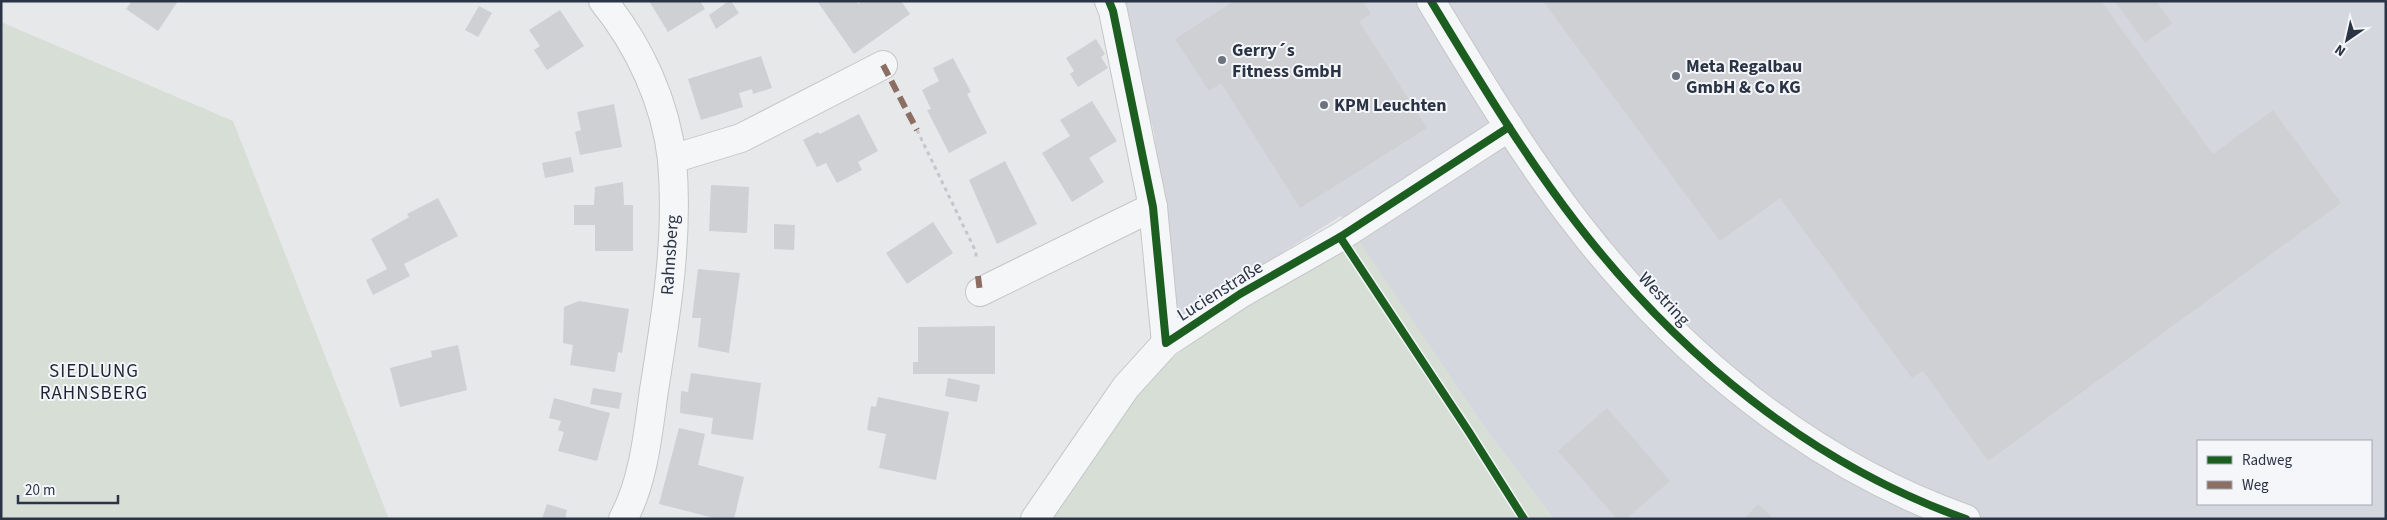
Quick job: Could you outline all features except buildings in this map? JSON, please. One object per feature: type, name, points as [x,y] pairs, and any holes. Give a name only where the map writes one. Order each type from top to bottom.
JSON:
[{"type":"street","name":"Rahnsberg","points":[[604,1],[617,18],[644,66],[664,122],[672,159],[673,222],[664,326],[638,482],[623,519]]},
{"type":"street","name":"Lucienstraße","points":[[1109,1],[1113,11],[1153,207],[1166,344]]},
{"type":"street","name":"Westring","points":[[1431,1],[1543,178],[1606,260],[1670,329],[1727,381],[1796,433],[1863,473],[1915,500],[1966,519]]},
{"type":"street","points":[[672,159],[741,138],[883,65]]},
{"type":"street","name":"Lucienstraße","points":[[1035,519],[1126,386],[1166,344],[1240,294],[1340,237],[1509,127]]},
{"type":"street","points":[[980,292],[1153,207]]},
{"type":"path","points":[[917,130],[976,252],[976,260]]},
{"type":"shaded area","points":[[1117,1],[2386,1],[2386,519],[1554,519],[1490,435],[1341,216],[1175,319],[1154,132]]},
{"type":"shaded area","points":[[1,22],[233,121],[389,519],[1,519]]},
{"type":"shaded area","points":[[1356,236],[1490,435],[1554,519],[1042,519],[1134,388],[1205,333]]},
{"type":"marked path","points":[[883,65],[917,130]]},
{"type":"marked path","points":[[978,276],[980,292]]},
{"type":"cycle path","points":[[1109,1],[1113,11],[1153,207],[1166,343],[1240,294],[1340,237],[1509,127]]},
{"type":"cycle path","points":[[1431,1],[1538,171],[1578,225],[1659,318],[1751,400],[1801,436],[1854,468],[1909,496],[1966,519]]},
{"type":"cycle path","points":[[1340,237],[1524,519]]},
{"type":"place","name":"Gerry´s Fitness GmbH","points":[[1222,60]]},
{"type":"place","name":"Meta Regalbau GmbH & Co KG","points":[[1676,76]]},
{"type":"place","name":"KPM Leuchten","points":[[1324,105]]},
{"type":"district","name":"SIEDLUNG RAHNSBERG","points":[[94,382]]}]
